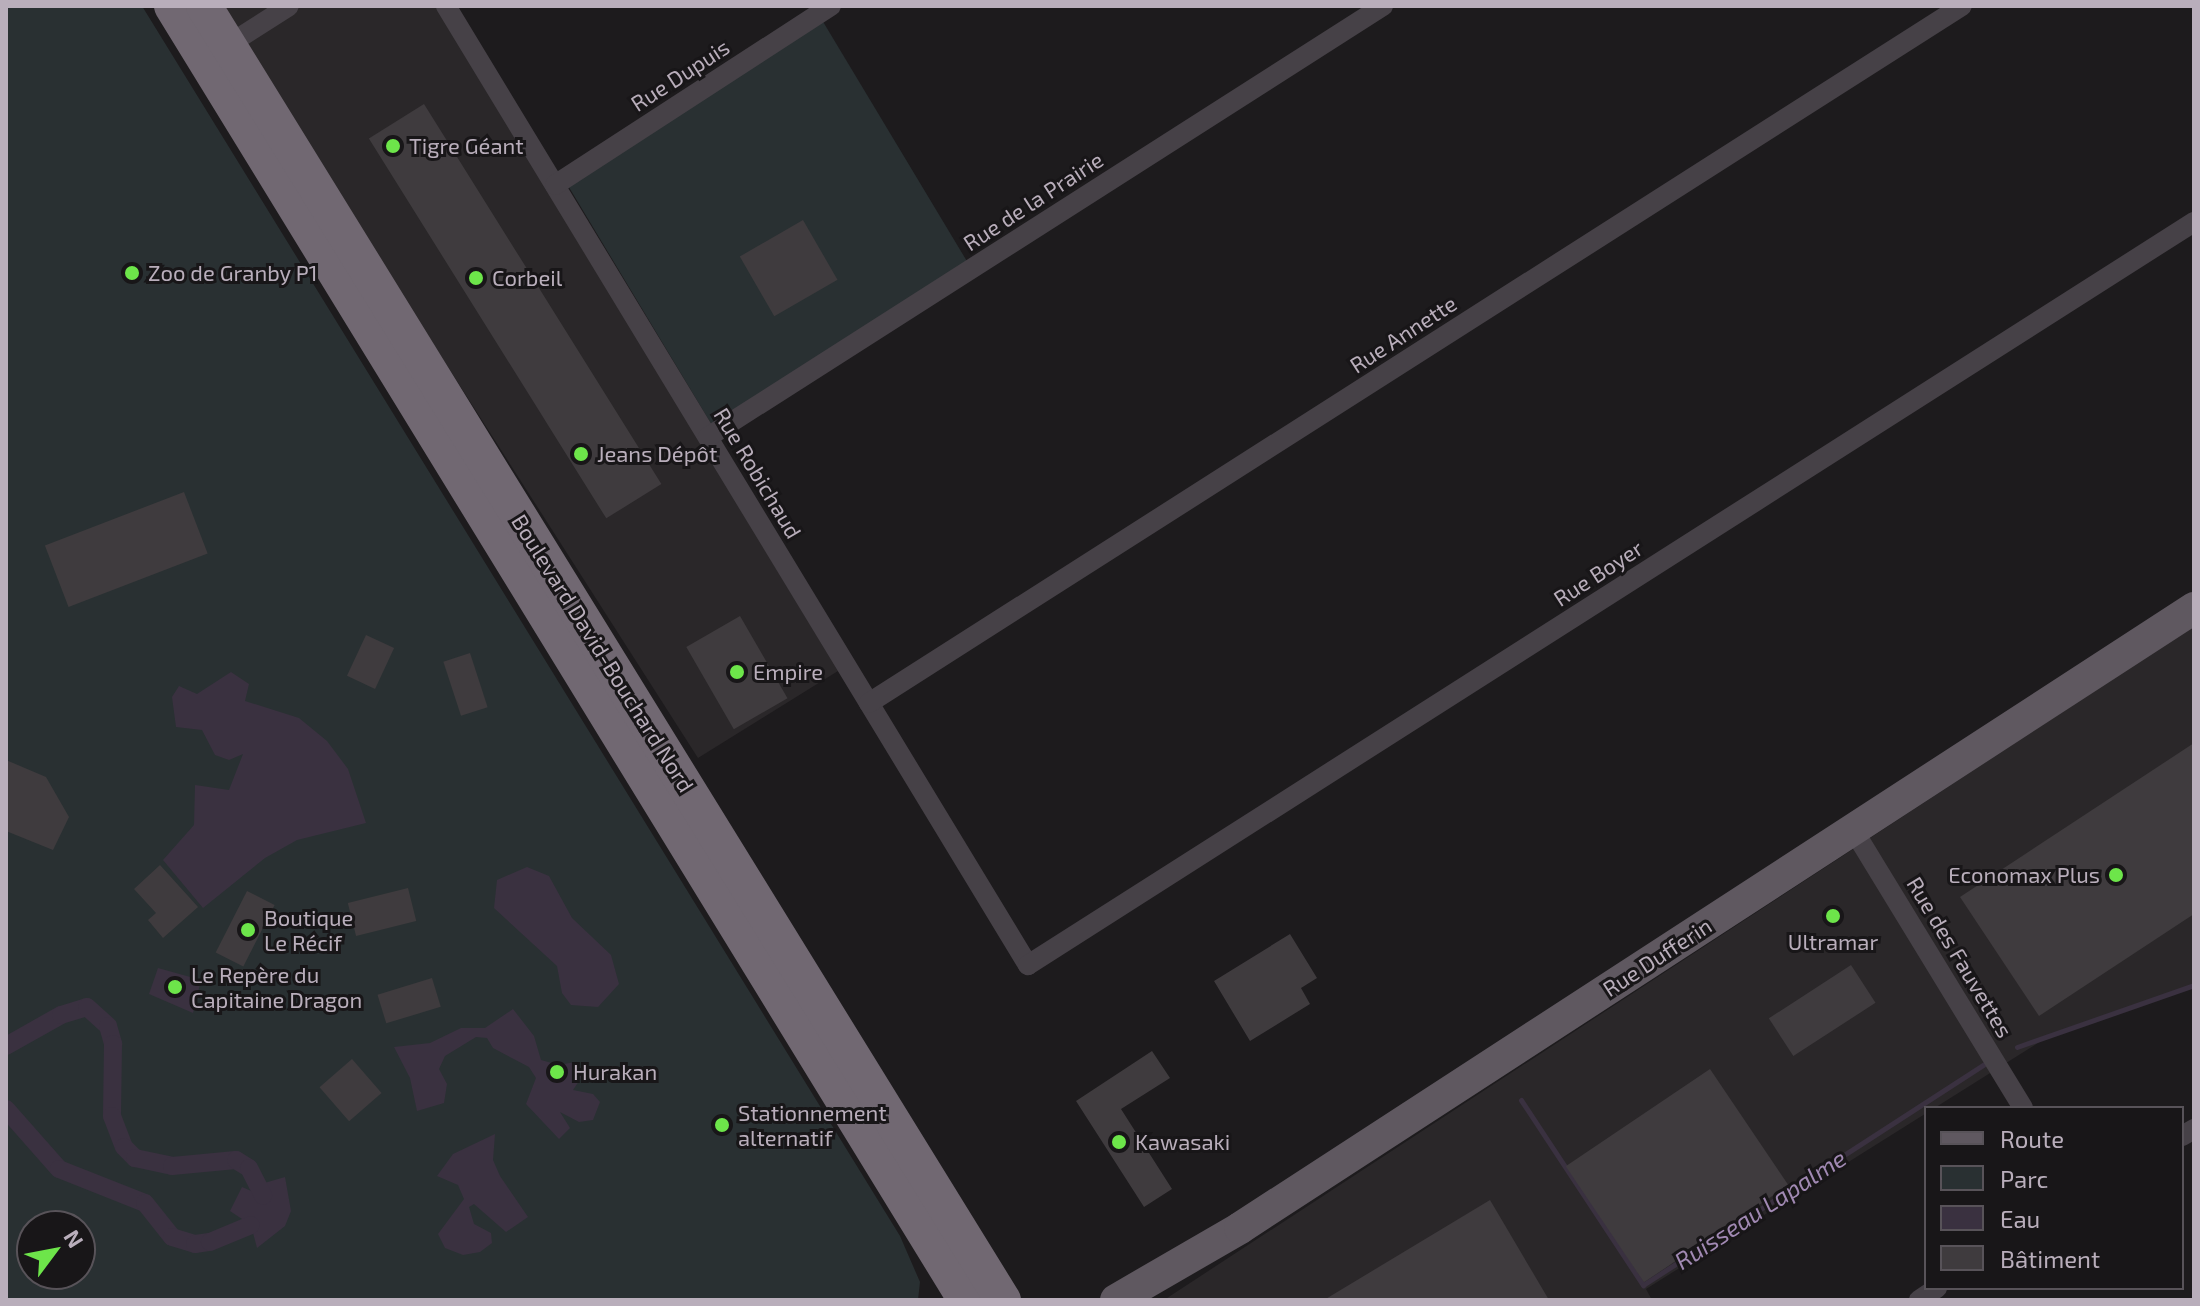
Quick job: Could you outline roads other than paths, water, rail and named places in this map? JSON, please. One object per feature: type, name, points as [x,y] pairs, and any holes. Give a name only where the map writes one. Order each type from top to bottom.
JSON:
[{"type":"highway","name":"Boulevard David-Bouchard Nord","points":[[172,6],[966,1300]]},
{"type":"highway","name":"Boulevard David-Bouchard Nord","points":[[204,6],[1003,1300]]},
{"type":"highway","points":[[919,1224],[936,1272],[937,1300]]},
{"type":"main road","name":"Rue Dufferin","points":[[1116,1300],[1240,1228],[2194,608]]},
{"type":"street","points":[[228,45],[289,6]]},
{"type":"street","name":"Rue Robichaud","points":[[446,6],[1028,965]]},
{"type":"street","name":"Rue Dupuis","points":[[555,185],[831,6]]},
{"type":"street","name":"Rue de la Prairie","points":[[708,437],[1383,6]]},
{"type":"street","name":"Rue Annette","points":[[869,703],[1962,6]]},
{"type":"street","name":"Rue Boyer","points":[[1028,965],[2194,222]]},
{"type":"street","name":"Rue des Fauvettes","points":[[1854,831],[2022,1106]]},
{"type":"water","points":[[231,672],[249,684],[245,701],[299,718],[327,741],[348,769],[366,823],[297,840],[265,858],[203,908],[163,860],[194,825],[195,785],[229,790],[243,754],[229,760],[215,755],[202,730],[176,727],[172,697],[179,686],[197,694]]},
{"type":"water","points":[[527,867],[549,876],[572,918],[611,955],[619,984],[598,1007],[571,1005],[562,993],[557,966],[494,908],[497,880]]},
{"type":"water","name":"Le Repère du Capitaine Dragon","points":[[158,968],[201,980],[193,1013],[149,994]]},
{"type":"water","name":"Hurakan","points":[[513,1009],[534,1036],[541,1060],[559,1065],[575,1062],[583,1075],[573,1090],[593,1094],[600,1102],[593,1120],[579,1122],[560,1112],[570,1128],[559,1139],[526,1104],[536,1078],[529,1067],[493,1048],[487,1038],[476,1037],[445,1056],[439,1069],[447,1084],[444,1103],[417,1111],[410,1078],[394,1047],[430,1043],[461,1028],[485,1028]]},
{"type":"water","points":[[495,1134],[493,1160],[500,1176],[528,1217],[506,1232],[474,1204],[469,1207],[474,1224],[491,1233],[492,1243],[480,1252],[463,1255],[445,1248],[438,1234],[464,1199],[458,1185],[437,1176],[453,1154]]},
{"type":"water","points":[[285,1177],[291,1211],[285,1226],[257,1248],[251,1225],[230,1211],[242,1187],[263,1196],[261,1184]]},
{"type":"waterway","name":"Ruisseau Lapalme","points":[[2017,1047],[2194,985]]},
{"type":"waterway","points":[[6,1046],[61,1015],[87,1007],[108,1026],[113,1044],[112,1116],[124,1147],[135,1158],[172,1166],[236,1160],[249,1168],[263,1196]]},
{"type":"waterway","name":"Ruisseau Lapalme","points":[[1521,1100],[1643,1285],[1984,1064]]},
{"type":"waterway","points":[[6,1109],[59,1169],[145,1203],[172,1237],[195,1244],[210,1242],[251,1225]]},
{"type":"place","name":"Tigre Géant","points":[[393,146]]},
{"type":"place","name":"Zoo de Granby P1","points":[[132,273]]},
{"type":"place","name":"Corbeil","points":[[476,278]]},
{"type":"place","name":"Jeans Dépôt","points":[[581,454]]},
{"type":"place","name":"Empire","points":[[737,672]]},
{"type":"place","name":"Economax Plus","points":[[2116,875]]},
{"type":"place","name":"Ultramar","points":[[1833,916]]},
{"type":"place","name":"Boutique Le Récif","points":[[248,930]]},
{"type":"place","name":"Le Repère du Capitaine Dragon","points":[[175,987]]},
{"type":"place","name":"Hurakan","points":[[557,1072]]},
{"type":"place","name":"Stationnement alternatif","points":[[722,1125]]},
{"type":"place","name":"Kawasaki","points":[[1119,1142]]}]
